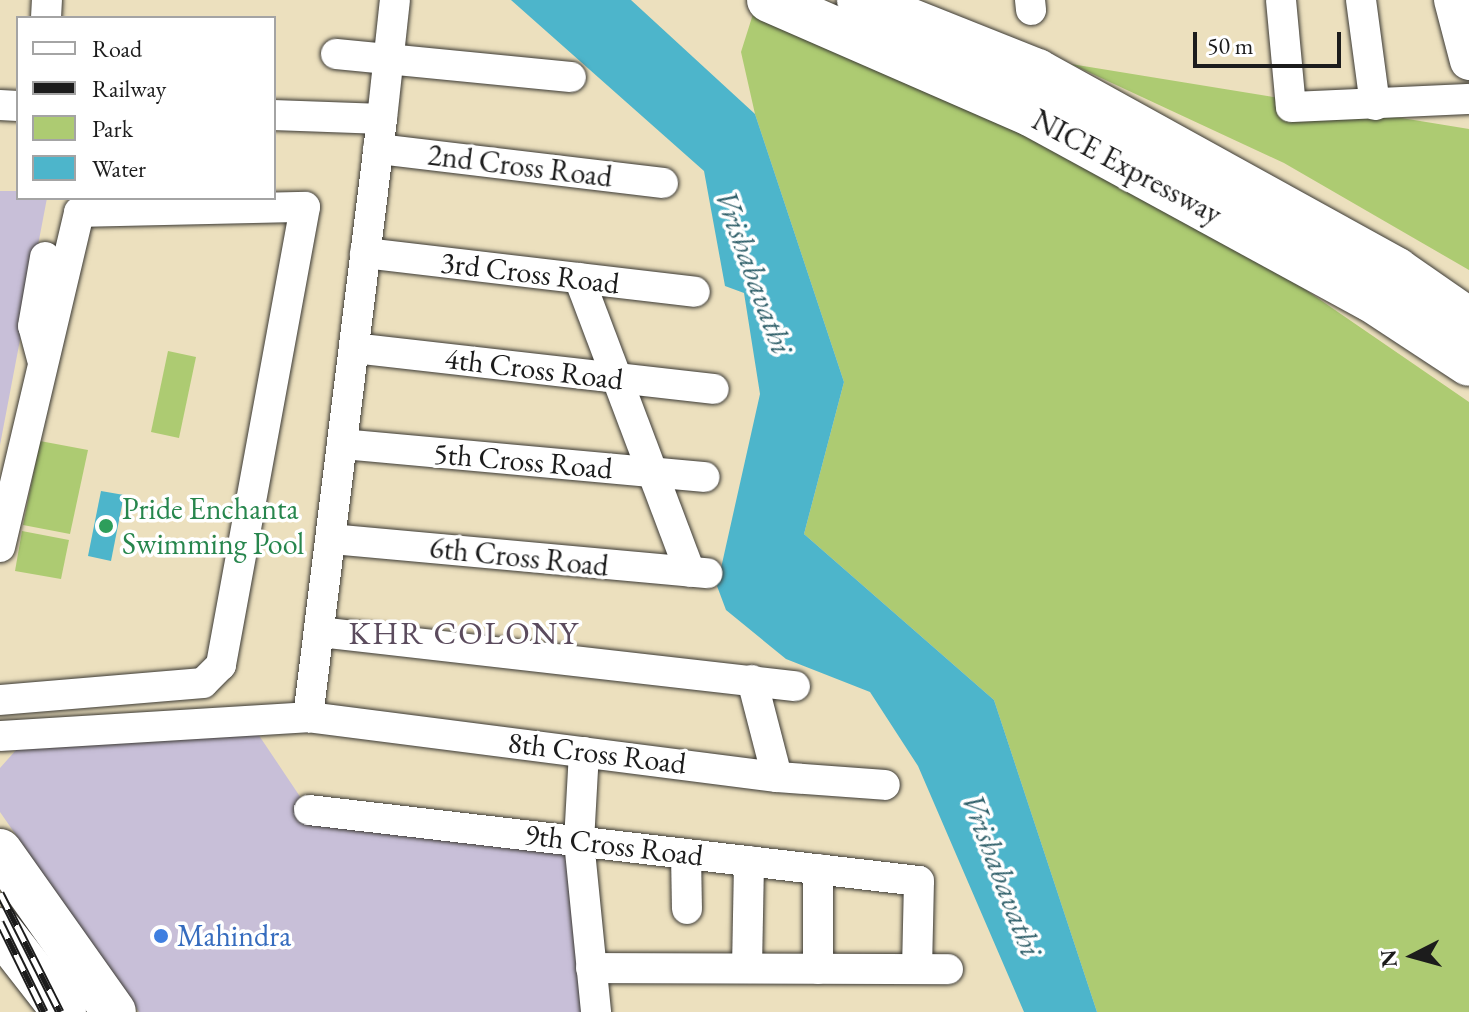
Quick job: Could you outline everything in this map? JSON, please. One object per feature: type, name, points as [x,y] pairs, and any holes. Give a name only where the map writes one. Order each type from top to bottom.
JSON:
[{"type":"highway","name":"NICE Expressway","points":[[769,0],[1032,115],[1370,299],[1469,364]]},
{"type":"highway","name":"NICE Expressway","points":[[859,0],[1037,71],[1397,270],[1469,320]]},
{"type":"highway","points":[[0,851],[114,1012]]},
{"type":"highway","points":[[0,930],[64,1012]]},
{"type":"main road","points":[[1453,0],[1469,61]]},
{"type":"street","points":[[308,717],[391,57],[395,0]]},
{"type":"street","points":[[1281,0],[1291,107],[1469,99]]},
{"type":"street","points":[[1361,0],[1375,105]]},
{"type":"street","points":[[336,54],[571,77]]},
{"type":"street","points":[[276,115],[382,119]]},
{"type":"street","name":"2nd Cross Road","points":[[378,149],[663,183]]},
{"type":"street","points":[[0,547],[79,212],[305,207],[229,637],[221,665],[203,683],[0,700]]},
{"type":"street","name":"3rd Cross Road","points":[[365,253],[695,292]]},
{"type":"street","points":[[44,369],[33,326],[45,257]]},
{"type":"street","points":[[579,278],[687,572]]},
{"type":"street","name":"4th Cross Road","points":[[354,348],[714,389]]},
{"type":"street","points":[[262,441],[280,427],[290,364]]},
{"type":"street","name":"5th Cross Road","points":[[342,444],[704,477]]},
{"type":"street","name":"6th Cross Road","points":[[331,539],[687,572]]},
{"type":"street","points":[[666,539],[687,572]]},
{"type":"street","points":[[320,632],[795,686]]},
{"type":"street","points":[[752,680],[777,777]]},
{"type":"street","name":"8th Cross Road","points":[[0,736],[308,717],[777,777],[885,785]]},
{"type":"street","points":[[584,752],[579,841],[596,1012]]},
{"type":"street","name":"9th Cross Road","points":[[309,810],[919,881],[917,969]]},
{"type":"street","points":[[686,854],[687,909]]},
{"type":"street","points":[[747,968],[749,861]]},
{"type":"street","points":[[818,869],[818,969]]},
{"type":"street","points":[[591,968],[948,969]]},
{"type":"shaded area","points":[[0,191],[16,191],[16,200],[47,200],[0,445]]},
{"type":"shaded area","points":[[244,713],[309,810],[575,843],[592,1012],[139,1012],[0,812],[0,768],[24,741]]},
{"type":"green space","points":[[753,14],[1025,135],[1303,288],[1469,402],[1469,1012],[1097,1012],[994,700],[804,534],[844,382],[755,114],[741,52]]},
{"type":"green space","points":[[1071,64],[1469,129],[1469,270],[1284,163]]},
{"type":"green space","points":[[168,351],[196,357],[179,438],[151,432]]},
{"type":"green space","points":[[40,441],[88,450],[70,534],[23,525]]},
{"type":"green space","points":[[22,531],[69,540],[61,579],[15,571]]},
{"type":"water","name":"Vrishabavathi","points":[[511,0],[631,0],[755,114],[844,382],[804,534],[994,700],[1097,1012],[1024,1012],[918,766],[870,692],[786,659],[726,610],[717,586],[760,394],[744,293],[725,286],[704,171]]},
{"type":"water","name":"Pride Enchanta Swimming Pool","points":[[101,491],[124,495],[111,561],[88,556]]},
{"type":"railway","points":[[0,893],[60,1012]]},
{"type":"railway","points":[[0,922],[44,1012]]},
{"type":"place","name":"Pride Enchanta Swimming Pool","points":[[106,526]]},
{"type":"place","name":"Mahindra","points":[[161,936]]},
{"type":"district","name":"KHR COLONY","points":[[464,633]]}]
